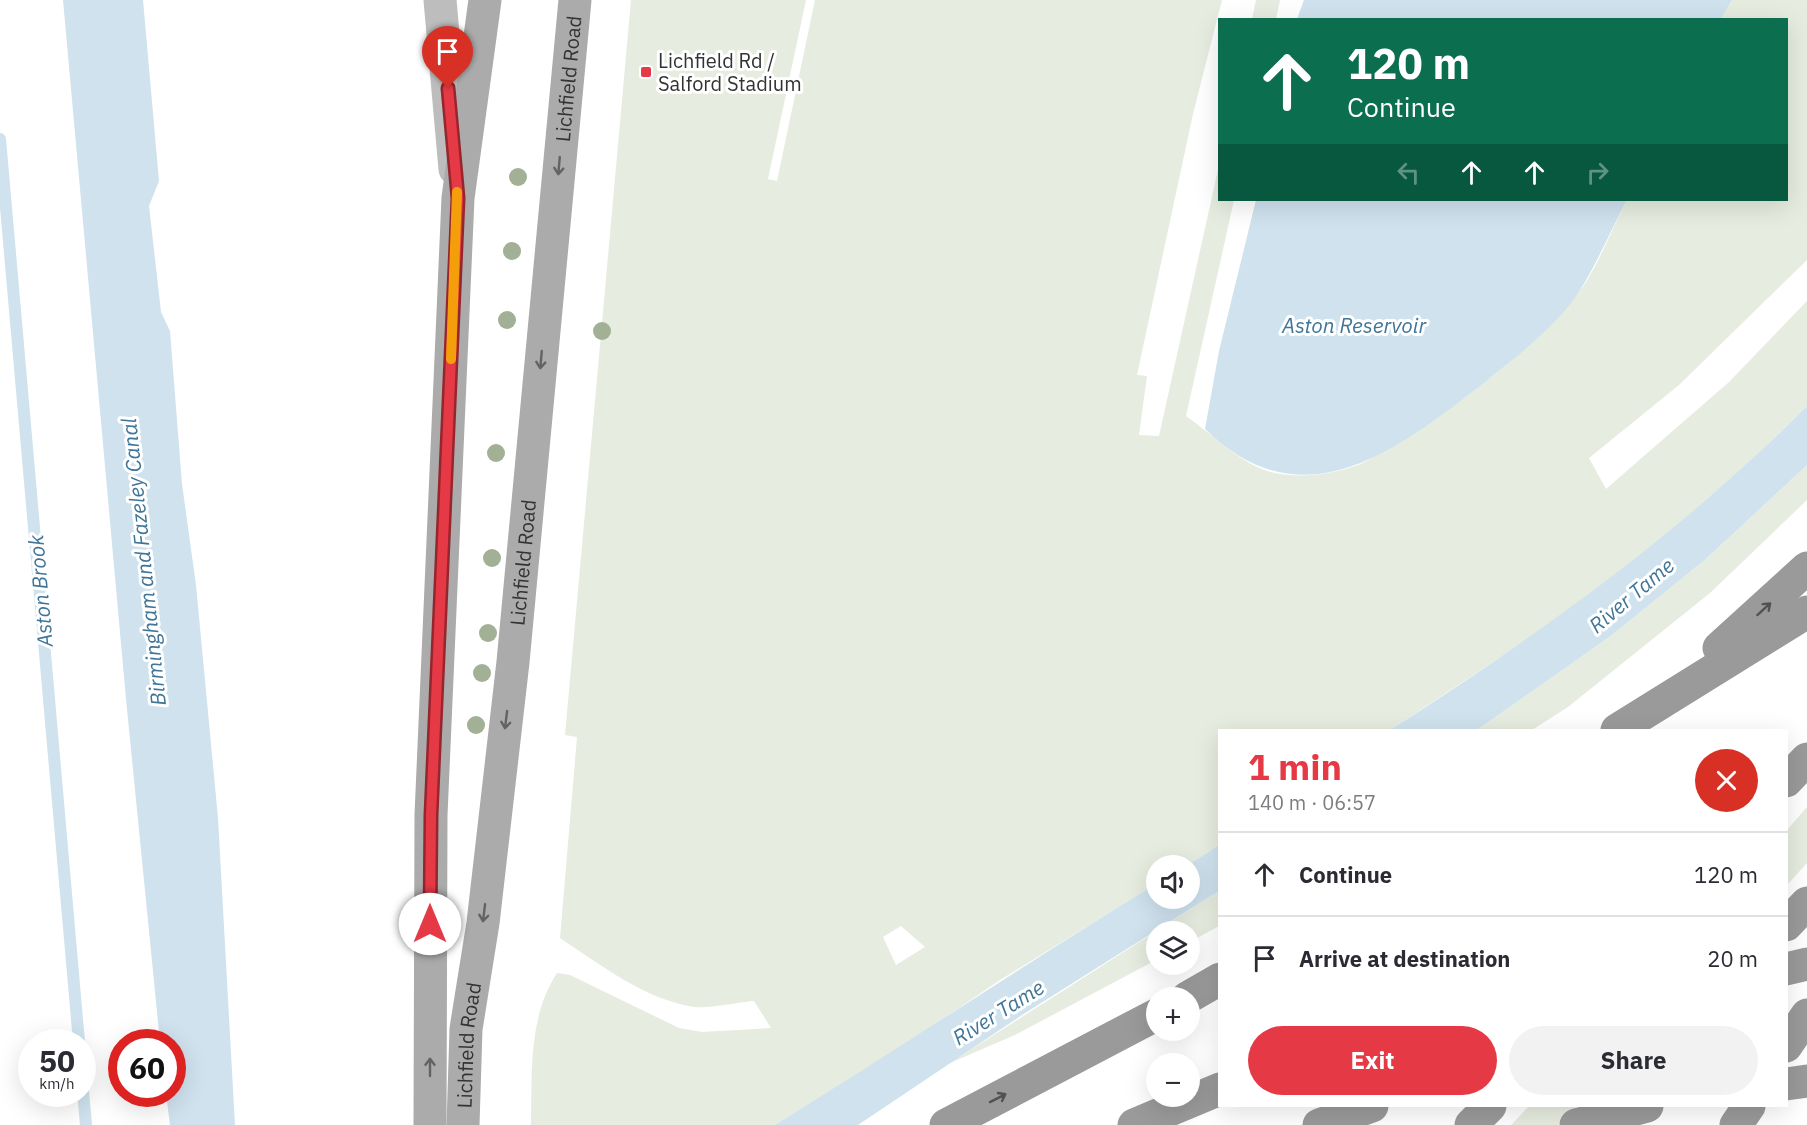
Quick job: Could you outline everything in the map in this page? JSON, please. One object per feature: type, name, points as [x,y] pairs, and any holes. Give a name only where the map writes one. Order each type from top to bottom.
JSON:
[{"type":"highway","points":[[1628,723],[1726,642],[1807,568]]},
{"type":"highway","points":[[1628,723],[1807,612]]},
{"type":"highway","points":[[1788,779],[1807,759]]},
{"type":"highway","points":[[1788,900],[1807,895]]},
{"type":"highway","points":[[1788,923],[1807,903]]},
{"type":"highway","points":[[1788,969],[1807,964]]},
{"type":"highway","points":[[1200,991],[1218,980]]},
{"type":"highway","points":[[1788,1043],[1807,1015]]},
{"type":"highway","points":[[946,1125],[1146,1019]]},
{"type":"highway","points":[[1788,1084],[1807,1081]]},
{"type":"highway","points":[[1134,1125],[1218,1090]]},
{"type":"highway","points":[[1319,1125],[1369,1107]]},
{"type":"highway","points":[[1471,1125],[1489,1107]]},
{"type":"highway","points":[[1598,1125],[1616,1107]]},
{"type":"highway","points":[[1576,1125],[1643,1107]]},
{"type":"highway","points":[[1736,1125],[1748,1107]]},
{"type":"main road","points":[[440,0],[458,198]]},
{"type":"main road","name":"Lichfield Road","points":[[430,1125],[431,815],[458,198],[484,0]]},
{"type":"main road","name":"Lichfield Road","points":[[463,1125],[466,1029],[483,923],[513,662],[574,1]]},
{"type":"shaded area","points":[[631,0],[806,0],[768,179],[777,181],[815,0],[1222,0],[1193,114],[1137,375],[1147,376],[1139,435],[1159,436],[1218,170],[1218,201],[1234,201],[1186,416],[1253,465],[1275,473],[1311,475],[1336,471],[1370,459],[1452,407],[1538,337],[1583,286],[1597,263],[1627,201],[1788,201],[1788,18],[1721,18],[1732,0],[1807,0],[1807,260],[1679,385],[1589,458],[1606,489],[1729,382],[1807,301],[1807,406],[1734,477],[1617,575],[1555,621],[1392,729],[1218,729],[1218,846],[1200,857],[1200,855],[1146,855],[1146,890],[1000,980],[887,1057],[775,1125],[531,1125],[532,1066],[536,1027],[548,990],[557,973],[570,975],[679,1028],[702,1032],[771,1028],[754,1001],[700,1007],[676,1003],[640,989],[560,938],[577,737],[565,735]],"holes":[[[901,926],[925,947],[896,965],[883,937]]]},
{"type":"shaded area","points":[[1256,0],[1280,0],[1276,18],[1252,18]]},
{"type":"shaded area","points":[[1807,465],[1807,500],[1710,593],[1568,707],[1534,729],[1478,729],[1612,635],[1707,558]]},
{"type":"shaded area","points":[[1807,807],[1807,863],[1788,884],[1788,829]]},
{"type":"shaded area","points":[[1218,892],[1218,927],[1200,936],[1200,921],[1172,921],[1191,909],[1200,909],[1200,903]]},
{"type":"shaded area","points":[[1146,938],[1146,965],[1015,1035],[950,1063]]},
{"type":"shaded area","points":[[1528,1107],[1576,1107],[1558,1125],[1511,1125]]},
{"type":"water","name":"Birmingham and Fazeley Canal","points":[[63,0],[143,0],[159,181],[149,206],[161,312],[170,331],[182,484],[196,585],[218,818],[235,1125],[170,1125],[168,1107],[186,1107],[186,1029],[159,1029],[126,699]]},
{"type":"water","points":[[1304,0],[1732,0],[1721,18],[1297,18]]},
{"type":"water","name":"Aston Reservoir","points":[[1256,201],[1626,201],[1579,292],[1559,318],[1533,342],[1447,411],[1381,454],[1347,468],[1312,475],[1277,472],[1241,457],[1205,429],[1219,351]]},
{"type":"water","name":"River Tame","points":[[1807,406],[1807,465],[1707,558],[1612,635],[1478,729],[1392,729],[1501,657],[1607,580],[1710,497]]},
{"type":"water","points":[[1218,846],[1218,892],[1200,903],[1200,857]]},
{"type":"water","name":"River Tame","points":[[1146,890],[1146,909],[1190,909],[1171,921],[1146,921],[1146,937],[1022,1015],[858,1125],[775,1125],[871,1065]]},
{"type":"waterway","name":"Aston Brook","points":[[0,139],[78,1029]]},
{"type":"waterway","name":"Aston Brook","points":[[84,1107],[86,1125]]},
{"type":"slow traffic","points":[[451,359],[457,192]]},
{"type":"place","name":"Lichfield Rd / Salford Stadium","points":[[646,72]]},
{"type":"route","points":[[430,924],[431,815],[458,198],[448,88]]}]
